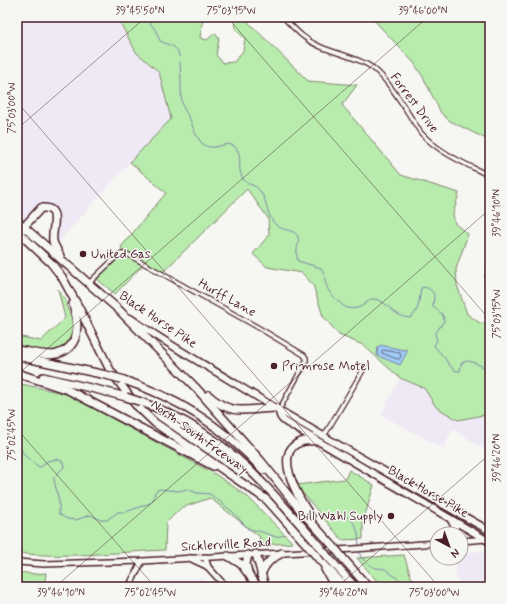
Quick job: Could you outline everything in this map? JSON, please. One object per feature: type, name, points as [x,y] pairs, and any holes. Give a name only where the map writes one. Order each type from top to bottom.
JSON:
[{"type":"highway","points":[[20,230],[41,208],[47,207],[51,209],[55,216],[53,240],[62,260]]},
{"type":"highway","name":"Black Horse Pike","points":[[17,221],[20,230],[62,260],[118,309]]},
{"type":"highway","name":"North-South Freeway","points":[[20,230],[51,263],[68,287],[110,370],[135,404],[155,423],[267,500],[345,587]]},
{"type":"highway","points":[[17,350],[50,355],[57,354],[73,343],[78,323],[68,287]]},
{"type":"highway","name":"North-South Freeway","points":[[118,309],[198,389],[368,587]]},
{"type":"highway","points":[[17,356],[121,379],[165,396],[215,426],[246,452],[302,511]]},
{"type":"highway","points":[[179,371],[222,406],[232,410],[277,409]]},
{"type":"highway","points":[[17,373],[68,390],[237,478]]},
{"type":"highway","points":[[17,373],[126,397],[154,406],[207,434],[233,453],[254,473],[355,587]]},
{"type":"highway","points":[[316,441],[305,441],[296,444],[288,456],[288,465],[291,479],[304,505],[333,546]]},
{"type":"highway","points":[[261,575],[264,567],[269,561],[282,553]]},
{"type":"highway","points":[[248,572],[246,564],[252,555]]},
{"type":"highway","points":[[252,555],[265,587]]},
{"type":"highway","points":[[228,556],[241,564],[258,587]]},
{"type":"highway","points":[[318,558],[335,587]]},
{"type":"main road","name":"Black Horse Pike","points":[[118,309],[169,345],[391,476],[490,531]]},
{"type":"main road","name":"Black Horse Pike","points":[[277,409],[281,419],[316,441],[489,540]]},
{"type":"main road","points":[[335,452],[340,445]]},
{"type":"main road","points":[[388,482],[391,476]]},
{"type":"main road","points":[[449,517],[454,526]]},
{"type":"main road","points":[[469,541],[489,540]]},
{"type":"main road","name":"Sicklerville Road","points":[[17,562],[44,564],[142,561],[429,544]]},
{"type":"main road","points":[[205,557],[208,567]]},
{"type":"main road","points":[[190,558],[208,567],[226,587]]},
{"type":"main road","points":[[129,587],[142,561]]},
{"type":"street","name":"Forrest Drive","points":[[283,17],[313,44],[374,69],[385,80],[421,133],[428,140],[441,150],[490,176]]},
{"type":"street","name":"Hurff Lane","points":[[89,283],[118,255],[127,254],[253,324],[304,355],[306,361],[277,409]]},
{"type":"street","points":[[490,264],[487,281],[490,289]]},
{"type":"street","points":[[324,436],[365,367]]},
{"type":"shaded area","points":[[17,17],[117,17],[136,52],[159,72],[171,119],[130,162],[55,246],[54,222],[47,207],[24,227],[17,221]]},
{"type":"shaded area","points":[[400,378],[424,388],[436,407],[458,420],[484,415],[490,418],[490,453],[453,429],[443,448],[381,415]]},
{"type":"shaded area","points":[[487,551],[490,553],[490,587],[461,587],[456,578],[456,566],[469,566],[469,552]]},
{"type":"shaded area","points":[[203,578],[210,587],[151,587],[151,582]]},
{"type":"green space","points":[[117,17],[203,17],[200,38],[207,40],[215,33],[219,39],[216,55],[223,63],[234,62],[243,51],[245,39],[235,28],[236,17],[243,17],[308,81],[357,85],[342,105],[401,175],[459,193],[453,214],[455,224],[468,234],[456,269],[457,285],[467,314],[480,323],[490,325],[490,418],[484,415],[458,420],[436,407],[424,388],[400,378],[363,345],[339,335],[323,316],[313,285],[302,273],[267,267],[253,254],[269,235],[268,218],[247,189],[162,273],[145,263],[115,294],[97,279],[124,253],[121,247],[166,193],[130,162],[171,119],[159,72],[136,52]]},
{"type":"green space","points":[[371,17],[490,17],[490,141],[450,121],[441,113],[423,77],[414,63]]},
{"type":"green space","points":[[58,289],[68,304],[66,305],[75,326],[68,344],[53,352],[53,355],[17,347],[17,336],[41,341],[65,318]]},
{"type":"green space","points":[[17,383],[67,394],[215,474],[247,496],[293,543],[258,545],[260,537],[210,498],[181,508],[166,523],[165,550],[72,555],[35,555],[17,553]]},
{"type":"green space","points":[[349,470],[374,485],[363,522],[363,539],[342,540],[296,485],[345,479]]},
{"type":"green space","points":[[404,555],[411,577],[424,587],[382,587],[357,558]]},
{"type":"green space","points":[[17,572],[35,574],[46,573],[44,587],[33,587],[17,581]]},
{"type":"water","points":[[380,345],[404,350],[406,349],[407,352],[400,365],[378,356],[378,347]]},
{"type":"waterway","points":[[146,17],[156,31],[160,41],[174,47],[178,51],[182,103],[194,131],[202,143],[207,146],[212,147],[227,144],[236,148],[239,155],[242,177],[246,182],[256,187],[263,195],[273,223],[280,228],[292,231],[298,237],[298,261],[321,268],[324,273],[327,288],[333,296],[347,308],[357,308],[370,300],[375,299],[384,303],[399,315],[410,318],[416,312],[421,288],[429,289],[434,295],[433,307],[439,311],[444,318],[444,321],[435,334],[437,340],[434,346],[450,366],[456,371],[460,371],[461,364],[468,361],[490,369]]},
{"type":"waterway","points":[[17,447],[21,449],[24,455],[39,467],[47,461],[58,459],[63,462],[64,467],[54,477],[54,480],[59,501],[59,514],[67,519],[76,520],[90,515],[101,520],[107,520],[118,512],[126,512],[150,503],[153,500],[155,492],[159,489],[179,491],[187,489],[197,493],[210,494],[233,512],[248,529],[276,537],[284,535]]},
{"type":"waterway","points":[[324,517],[334,514],[344,516],[352,521],[358,532],[359,546]]},
{"type":"waterway","points":[[359,551],[361,557],[369,565],[376,568],[385,569],[409,587]]},
{"type":"place","name":"United Gas","points":[[83,254]]},
{"type":"place","name":"Primrose Motel","points":[[274,366]]},
{"type":"place","name":"Bill Wahl Supply","points":[[391,516]]}]
